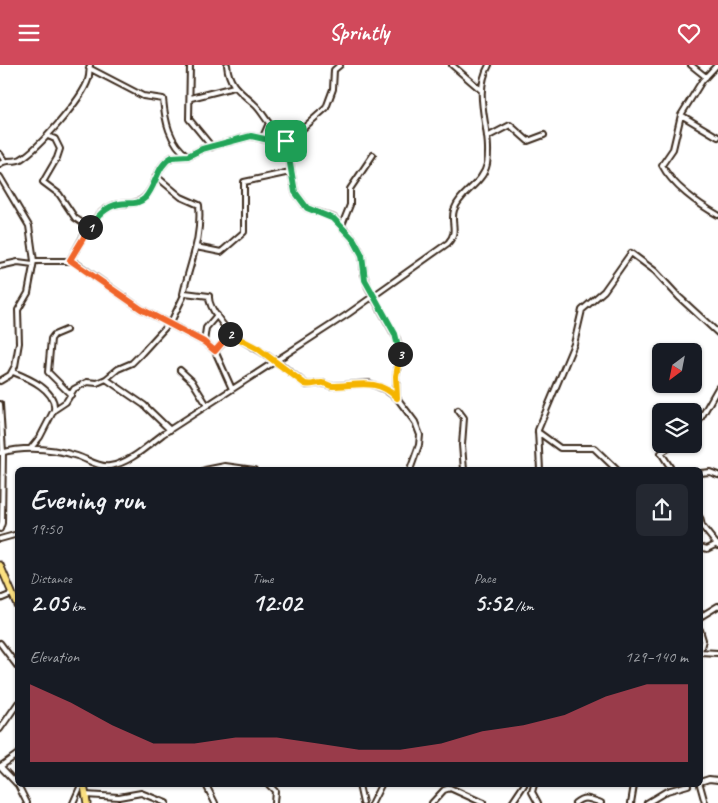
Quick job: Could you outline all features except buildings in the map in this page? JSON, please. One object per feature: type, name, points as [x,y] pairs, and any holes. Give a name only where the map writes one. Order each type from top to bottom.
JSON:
[{"type":"main road","points":[[0,565],[15,600]]},
{"type":"main road","points":[[83,787],[87,803]]},
{"type":"street","points":[[190,65],[191,98],[188,109],[189,119],[212,147]]},
{"type":"street","points":[[227,65],[229,81],[255,105],[270,125],[262,139]]},
{"type":"street","points":[[70,260],[97,217],[112,206],[134,204],[145,197],[167,159],[177,156],[188,156],[251,136],[286,141],[295,137],[314,117],[324,111],[333,89],[334,70],[340,65]]},
{"type":"street","points":[[452,65],[481,90]]},
{"type":"street","points":[[2,453],[30,448],[75,456],[103,466],[112,466],[137,455],[170,429],[373,296],[453,237],[455,230],[453,215],[455,208],[479,181],[486,167],[487,137],[482,114],[481,90],[489,65]]},
{"type":"street","points":[[691,65],[706,77]]},
{"type":"street","points":[[717,65],[706,77],[681,115],[674,148],[662,166],[683,190],[718,215]]},
{"type":"street","points":[[0,164],[4,160],[21,159],[48,136],[78,101],[88,80],[90,67],[143,96],[163,99],[164,112],[172,139],[188,156]]},
{"type":"street","points":[[191,98],[234,87]]},
{"type":"street","points":[[681,115],[718,137]]},
{"type":"street","points":[[487,137],[510,125],[528,141],[544,135]]},
{"type":"street","points":[[48,136],[55,139],[60,149],[54,164],[43,181],[62,198],[75,218],[90,228]]},
{"type":"street","points":[[286,141],[295,192],[307,208],[334,219],[342,225],[362,254],[365,280],[393,329],[399,344],[400,354],[396,376],[397,398]]},
{"type":"street","points":[[0,154],[4,160]]},
{"type":"street","points":[[342,225],[350,205],[350,189],[373,155]]},
{"type":"street","points":[[196,247],[221,252],[244,232],[244,183],[290,172]]},
{"type":"street","points":[[54,410],[62,405],[74,389],[86,382],[97,383],[106,379],[118,369],[132,363],[170,323],[184,294],[196,247],[200,222],[199,205],[181,197],[156,176]]},
{"type":"street","points":[[0,177],[30,226],[34,263],[28,293],[18,310],[20,343],[13,372],[0,381]]},
{"type":"street","points":[[540,467],[538,432],[574,344],[582,310],[604,291],[631,253],[655,271],[679,297],[718,333]]},
{"type":"street","points":[[0,266],[18,262],[34,263],[70,260],[141,309],[204,342],[215,351],[232,389]]},
{"type":"street","points":[[184,294],[197,293],[209,296],[209,302],[231,332],[276,361],[301,381],[310,385],[322,383],[330,386],[369,383],[384,389],[397,398],[415,422],[420,435],[419,445],[411,467]]},
{"type":"street","points":[[204,342],[206,329],[217,315]]},
{"type":"street","points":[[66,330],[54,335],[51,339],[48,372],[70,395]]},
{"type":"street","points":[[215,351],[228,339],[231,332]]},
{"type":"street","points":[[180,370],[192,381],[207,405]]},
{"type":"street","points":[[13,372],[49,394],[54,402],[54,410],[40,437],[30,448]]},
{"type":"street","points":[[106,379],[144,405],[170,429]]},
{"type":"street","points":[[702,416],[718,388]]},
{"type":"street","points":[[0,404],[3,508],[0,529]]},
{"type":"street","points":[[458,410],[464,418],[462,445],[464,467]]},
{"type":"street","points":[[538,432],[560,448],[594,448],[614,467]]},
{"type":"street","points":[[662,453],[670,467]]},
{"type":"street","points":[[703,473],[710,472],[718,475]]},
{"type":"street","points":[[703,525],[717,545],[708,549],[703,548]]},
{"type":"street","points":[[0,539],[15,536]]},
{"type":"street","points":[[0,599],[12,594]]},
{"type":"street","points":[[703,615],[718,606]]},
{"type":"street","points":[[0,643],[15,663]]},
{"type":"street","points":[[703,651],[718,653]]},
{"type":"street","points":[[0,729],[15,707]]},
{"type":"street","points":[[15,756],[0,766],[15,781]]},
{"type":"street","points":[[703,782],[709,779],[718,780]]},
{"type":"street","points":[[19,787],[27,803]]},
{"type":"street","points":[[73,803],[81,787]]},
{"type":"street","points":[[207,787],[215,803]]},
{"type":"street","points":[[272,787],[275,791],[274,803]]},
{"type":"street","points":[[359,787],[363,803]]},
{"type":"street","points":[[372,803],[380,787]]},
{"type":"street","points":[[432,803],[448,787],[483,803]]},
{"type":"street","points":[[512,803],[523,787]]},
{"type":"street","points":[[533,787],[532,792],[538,803]]},
{"type":"street","points":[[631,802],[634,787]]},
{"type":"street","points":[[647,803],[664,792],[680,787]]},
{"type":"street","points":[[701,787],[704,803]]},
{"type":"street","points":[[85,795],[119,797],[141,793],[166,803]]},
{"type":"street","points":[[575,803],[581,798],[586,797],[601,803]]},
{"type":"route","points":[[251,136],[272,141],[286,141],[290,160],[290,172],[297,196],[312,211],[323,213],[340,223],[350,234],[362,254],[365,280],[393,329],[399,344],[400,354],[396,376],[397,398],[384,389],[369,383],[331,386],[322,383],[314,385],[305,384],[265,353],[233,335],[231,332],[228,339],[215,351],[204,342],[135,306],[93,274],[70,260],[97,217],[112,206],[120,203],[134,204],[145,197],[160,167],[167,159],[177,156],[188,156],[202,149],[244,137],[251,136]]}]
